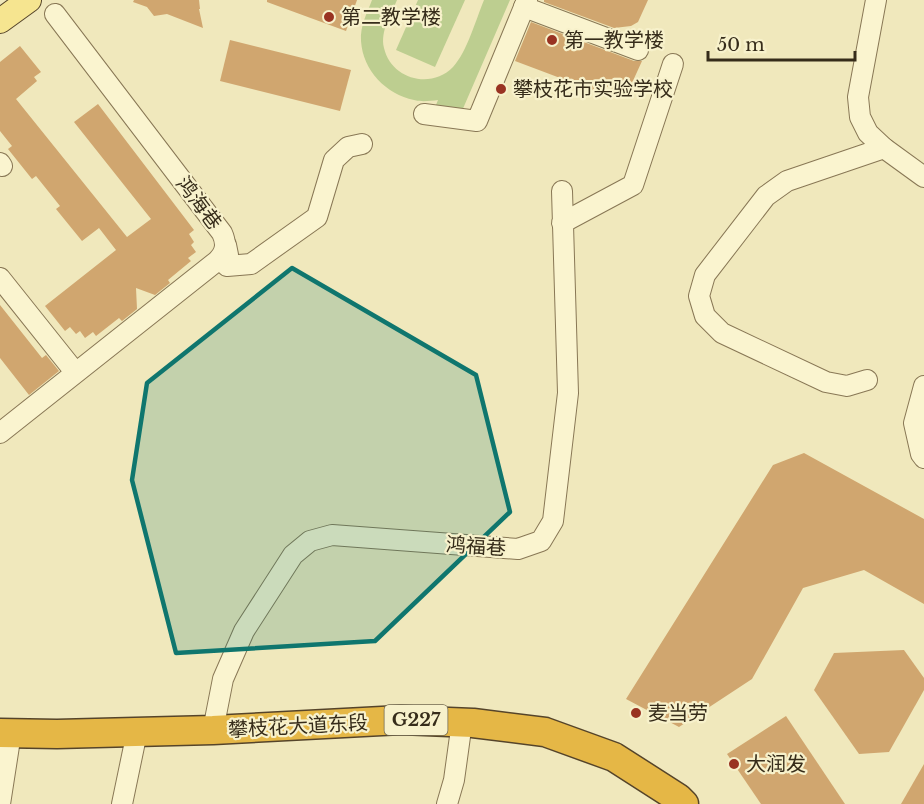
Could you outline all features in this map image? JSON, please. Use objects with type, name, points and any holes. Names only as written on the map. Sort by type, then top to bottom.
[{"type":"highway","name":"攀枝花大道东段","points":[[136,739],[213,730],[401,720],[461,729],[546,732],[615,757],[674,803]]},
{"type":"highway","name":"攀枝花大道东段","points":[[5,740],[136,739],[210,744],[461,729]]},
{"type":"main road","points":[[0,21],[29,0]]},
{"type":"street","points":[[876,0],[858,97],[860,117],[868,133],[884,148],[924,177]]},
{"type":"street","points":[[424,114],[477,121],[525,3],[638,50]]},
{"type":"street","name":"鸿海巷","points":[[0,433],[75,372],[150,306],[221,256],[226,245],[225,239],[55,14]]},
{"type":"street","points":[[562,223],[633,185],[673,64]]},
{"type":"street","points":[[225,239],[228,255],[227,266],[251,264],[317,217],[334,160],[348,147],[362,144]]},
{"type":"street","points":[[867,380],[847,386],[826,382],[722,333],[705,316],[699,296],[705,275],[766,196],[787,181],[884,148]]},
{"type":"street","name":"鸿福巷","points":[[213,730],[223,679],[244,631],[293,555],[310,541],[332,535],[518,549],[541,541],[553,521],[568,393],[562,191]]},
{"type":"street","points":[[0,278],[75,372]]},
{"type":"street","points":[[924,386],[914,423],[924,458]]},
{"type":"street","points":[[447,804],[454,780],[461,729]]},
{"type":"street","points":[[122,804],[136,739]]},
{"type":"street","points":[[0,804],[5,740]]},
{"type":"highlighted area","points":[[292,268],[476,375],[510,512],[375,641],[176,653],[132,480],[147,383]]},
{"type":"green space","points":[[372,0],[397,0],[385,29],[384,48],[388,59],[403,74],[423,79],[444,74],[458,61],[484,0],[510,0],[455,127],[431,117],[438,100],[420,101],[404,97],[385,87],[371,71],[363,52],[361,35]]},
{"type":"green space","points":[[418,0],[465,0],[435,67],[396,50]]},
{"type":"building","points":[[134,0],[199,0],[203,28],[167,14],[154,16],[147,7],[133,2]]},
{"type":"building","name":"第二教学楼","points":[[267,0],[357,0],[346,31],[267,2]]},
{"type":"building","points":[[544,0],[648,0],[638,22],[631,26],[614,28],[544,2]]},
{"type":"building","name":"第一教学楼","points":[[531,22],[634,61],[642,61],[627,94],[603,85],[600,93],[515,61]]},
{"type":"building","points":[[230,40],[351,70],[340,111],[220,81]]},
{"type":"building","points":[[20,46],[41,72],[34,77],[37,81],[16,99],[127,237],[151,219],[74,122],[98,104],[194,230],[189,234],[194,242],[191,245],[196,252],[188,258],[191,261],[168,280],[170,283],[155,295],[136,288],[137,309],[122,321],[119,318],[96,336],[93,332],[85,338],[80,331],[76,334],[70,327],[65,331],[45,306],[116,250],[99,228],[82,241],[56,209],[60,206],[36,176],[32,179],[8,149],[12,146],[0,131],[0,62]]},
{"type":"building","points":[[0,305],[42,358],[46,355],[59,371],[29,395],[0,358]]},
{"type":"building","points":[[804,453],[924,519],[924,604],[864,570],[803,588],[752,679],[679,727],[626,699],[773,465]]},
{"type":"building","points":[[904,650],[924,678],[924,690],[889,752],[859,754],[814,690],[834,653]]},
{"type":"building","points":[[786,716],[845,804],[761,804],[727,754]]},
{"type":"building","points":[[924,764],[924,804],[901,804]]},
{"type":"place","name":"第二教学楼","points":[[329,17]]},
{"type":"place","name":"第一教学楼","points":[[552,40]]},
{"type":"place","name":"攀枝花市实验学校","points":[[501,89]]},
{"type":"place","name":"麦当劳","points":[[636,713]]},
{"type":"place","name":"大润发","points":[[734,764]]}]
